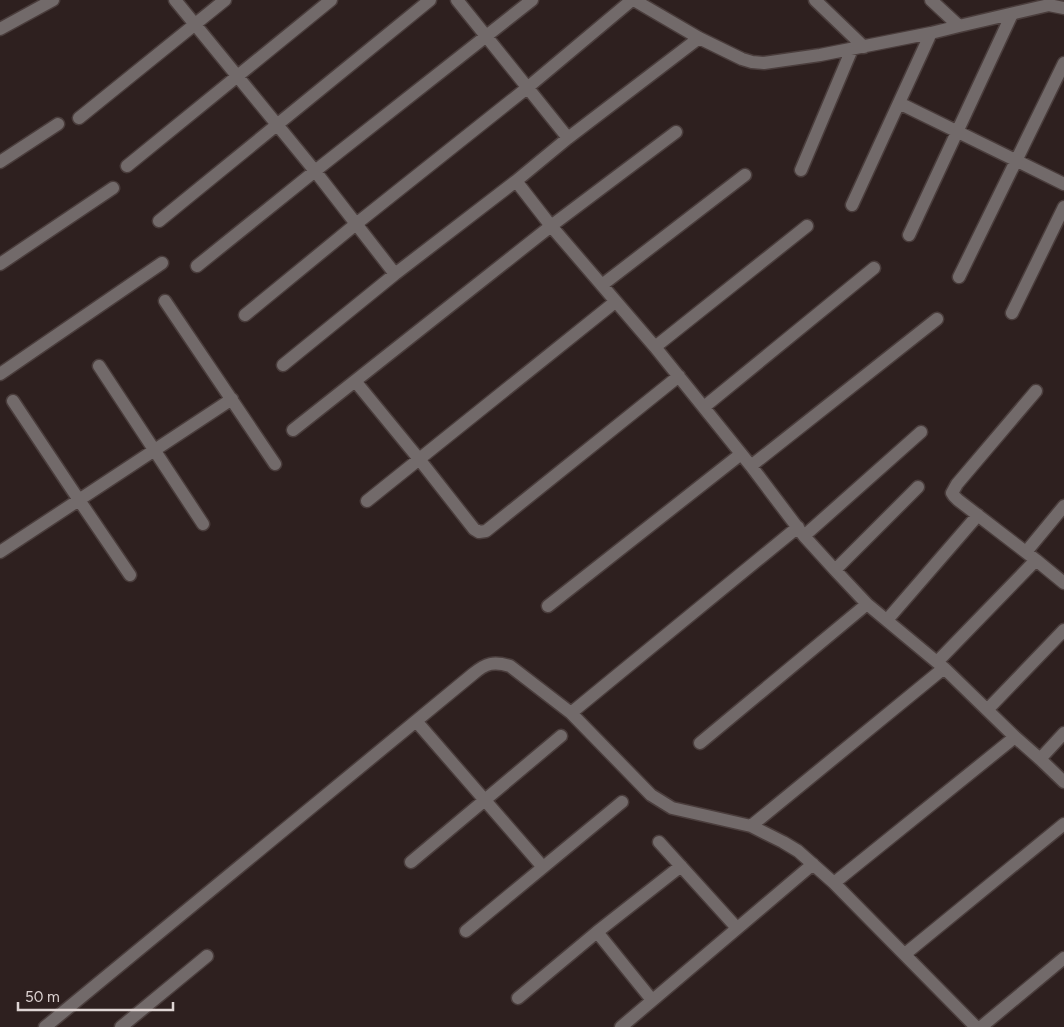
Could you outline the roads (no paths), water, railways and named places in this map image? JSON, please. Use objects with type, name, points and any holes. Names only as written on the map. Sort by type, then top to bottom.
[{"type":"street","points":[[0,29],[53,0]]},
{"type":"street","points":[[175,0],[315,171],[396,274]]},
{"type":"street","points":[[79,118],[225,0]]},
{"type":"street","points":[[127,166],[331,0]]},
{"type":"street","points":[[159,221],[430,0]]},
{"type":"street","points":[[457,0],[568,138]]},
{"type":"street","points":[[198,266],[532,0]]},
{"type":"street","points":[[245,315],[356,224],[528,88],[633,0],[698,38],[742,59],[764,63],[820,55],[931,33],[1012,14],[1046,3],[1064,8]]},
{"type":"street","points":[[815,0],[858,48]]},
{"type":"street","points":[[931,0],[959,26]]},
{"type":"street","points":[[910,234],[1012,14]]},
{"type":"street","points":[[852,204],[931,33]]},
{"type":"street","points":[[283,365],[568,138],[698,38]]},
{"type":"street","points":[[801,170],[858,48]]},
{"type":"street","points":[[959,278],[1064,63]]},
{"type":"street","points":[[899,103],[1064,184]]},
{"type":"street","points":[[0,162],[58,124]]},
{"type":"street","points":[[293,430],[551,226],[676,132]]},
{"type":"street","points":[[602,285],[745,175]]},
{"type":"street","points":[[516,181],[551,226],[679,376],[801,531],[835,570],[867,604],[940,665],[1064,782]]},
{"type":"street","points":[[0,264],[113,188]]},
{"type":"street","points":[[1012,313],[1064,207]]},
{"type":"street","points":[[655,347],[806,226]]},
{"type":"street","points":[[0,374],[162,263]]},
{"type":"street","points":[[704,407],[874,268]]},
{"type":"street","points":[[165,301],[275,464]]},
{"type":"street","points":[[367,501],[615,302]]},
{"type":"street","points":[[751,466],[937,319]]},
{"type":"street","points":[[99,366],[203,524]]},
{"type":"street","points":[[354,381],[474,529],[479,532],[486,531],[679,376]]},
{"type":"street","points":[[1036,391],[954,488],[952,493],[1064,583]]},
{"type":"street","points":[[1,549],[232,399]]},
{"type":"street","points":[[13,401],[130,575]]},
{"type":"street","points":[[571,713],[801,531],[921,432]]},
{"type":"street","points":[[548,606],[741,454]]},
{"type":"street","points":[[835,570],[918,488]]},
{"type":"street","points":[[752,826],[940,665],[1031,556],[1064,506]]},
{"type":"street","points":[[887,620],[978,514]]},
{"type":"street","points":[[700,743],[867,604]]},
{"type":"street","points":[[986,710],[1064,630]]},
{"type":"street","points":[[45,1027],[60,1023],[480,668],[488,664],[500,662],[510,666],[571,713],[660,802],[672,808],[752,826],[798,851],[834,883],[976,1027]]},
{"type":"street","points":[[416,721],[542,866]]},
{"type":"street","points":[[1040,759],[1064,733]]},
{"type":"street","points":[[411,862],[561,736]]},
{"type":"street","points":[[834,883],[1015,737]]},
{"type":"street","points":[[466,931],[542,866],[622,802]]},
{"type":"street","points":[[905,954],[1064,824]]},
{"type":"street","points":[[659,842],[737,928]]},
{"type":"street","points":[[620,1027],[813,864]]},
{"type":"street","points":[[518,998],[597,932],[681,866]]},
{"type":"street","points":[[597,932],[652,1000]]},
{"type":"street","points":[[121,1027],[207,956]]},
{"type":"street","points":[[980,1027],[1064,958]]}]
